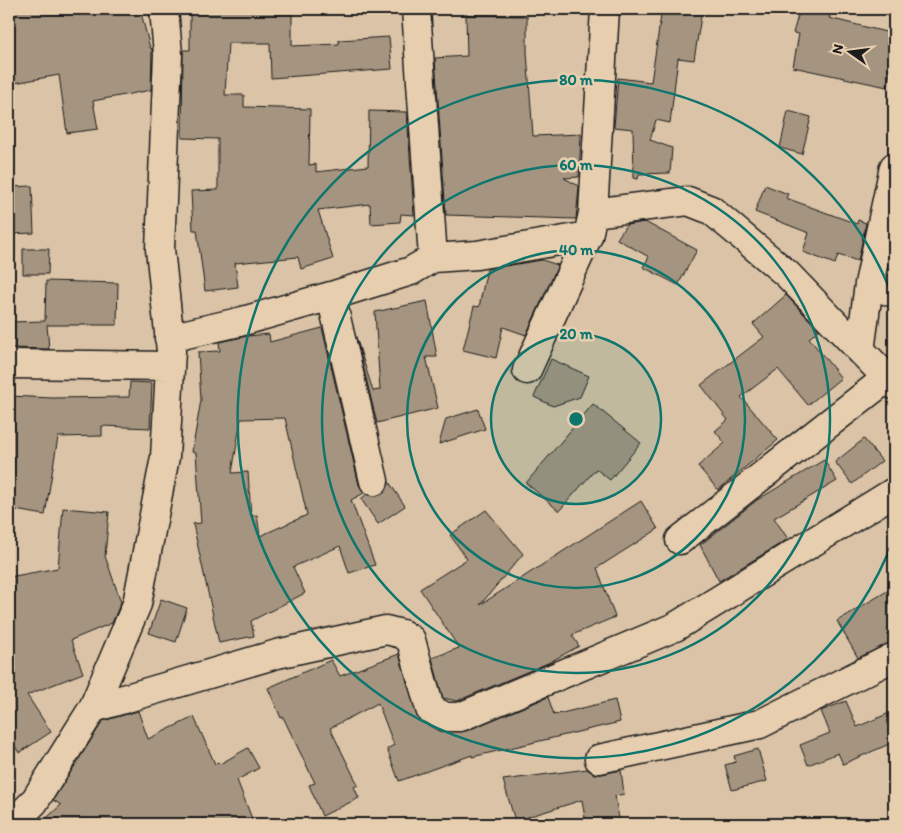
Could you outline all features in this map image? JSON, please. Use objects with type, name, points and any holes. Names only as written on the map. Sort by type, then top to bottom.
[{"type":"street","points":[[12,824],[34,802],[93,708],[137,604],[165,457],[170,338],[160,249],[168,54],[164,9]]},
{"type":"street","points":[[416,9],[432,258]]},
{"type":"street","points":[[526,370],[590,224],[605,9]]},
{"type":"street","points":[[860,352],[882,288],[894,167]]},
{"type":"street","points":[[170,338],[243,321],[332,296],[411,271],[432,258],[478,255],[590,224],[688,201],[711,210],[788,274],[860,352],[890,381],[680,540]]},
{"type":"street","points":[[332,296],[374,481]]},
{"type":"street","points":[[9,364],[170,366]]},
{"type":"street","points":[[93,708],[277,654],[386,630],[402,634],[411,640],[430,709],[446,717],[460,717],[675,627],[894,492]]},
{"type":"street","points":[[600,759],[760,724],[894,658]]},
{"type":"building","points":[[9,9],[140,9],[150,48],[152,49],[151,90],[93,101],[98,129],[67,133],[59,75],[9,84]]},
{"type":"building","points":[[190,9],[292,9],[292,46],[339,44],[339,40],[389,37],[392,69],[271,78],[270,43],[228,43],[225,95],[244,95],[244,107],[310,109],[309,165],[316,164],[316,172],[368,166],[369,111],[407,112],[414,215],[401,214],[400,222],[371,224],[370,204],[318,210],[333,259],[301,269],[298,257],[235,263],[238,287],[205,291],[197,230],[193,230],[191,191],[218,190],[218,139],[182,138],[183,50],[190,50]]},
{"type":"building","points":[[662,9],[702,10],[694,60],[678,58],[670,123],[656,120],[650,140],[672,148],[670,173],[639,174],[638,179],[634,178],[633,129],[614,127],[618,78],[651,82]]},
{"type":"building","points":[[800,9],[815,9],[831,13],[829,18],[894,34],[894,53],[887,87],[793,67],[799,34],[793,33]]},
{"type":"building","points":[[466,15],[527,16],[527,52],[533,136],[581,134],[579,177],[564,178],[579,186],[576,219],[446,215],[435,58],[467,56]]},
{"type":"building","points":[[788,111],[811,117],[802,154],[780,148]]},
{"type":"building","points":[[765,185],[788,194],[786,198],[857,224],[858,220],[866,223],[858,261],[838,255],[835,264],[803,252],[809,233],[755,212]]},
{"type":"building","points":[[32,186],[34,233],[9,234],[9,187]]},
{"type":"building","points":[[645,222],[697,250],[678,285],[643,267],[649,257],[617,239],[626,225]]},
{"type":"building","points":[[23,249],[49,249],[48,274],[23,274]]},
{"type":"building","points":[[542,260],[558,265],[526,335],[503,327],[496,358],[463,350],[474,306],[479,307],[487,269]]},
{"type":"building","points":[[46,281],[118,283],[117,325],[47,325],[49,349],[11,348],[10,322],[45,321]]},
{"type":"building","points":[[786,295],[819,330],[809,338],[841,378],[808,405],[778,369],[741,397],[778,440],[718,490],[698,466],[725,443],[715,431],[728,420],[701,385],[764,337],[753,324]]},
{"type":"building","points":[[427,301],[437,357],[426,357],[438,408],[377,423],[356,337],[373,391],[380,390],[375,312]]},
{"type":"building","points":[[322,328],[359,485],[364,493],[351,500],[375,565],[349,573],[340,546],[293,567],[305,593],[251,621],[254,636],[219,643],[193,524],[201,523],[196,453],[192,452],[201,400],[198,352],[220,351],[219,342],[248,336],[269,334],[270,342]],"holes":[[[285,418],[307,515],[260,536],[257,515],[251,516],[248,472],[232,473],[241,419]]]},
{"type":"building","points":[[551,359],[589,376],[580,397],[553,406],[534,397]]},
{"type":"building","points":[[130,382],[152,383],[150,428],[102,426],[102,436],[58,437],[45,515],[9,509],[9,396],[52,398],[129,397]]},
{"type":"building","points":[[593,404],[641,443],[610,480],[596,469],[559,511],[526,483]]},
{"type":"building","points":[[478,409],[485,429],[439,444],[446,419]]},
{"type":"building","points":[[864,439],[882,461],[852,484],[835,462]]},
{"type":"building","points":[[824,460],[837,481],[774,518],[788,539],[719,581],[700,545],[757,500]]},
{"type":"building","points":[[389,482],[405,506],[378,524],[361,499],[367,494],[377,496],[384,493]]},
{"type":"building","points":[[641,501],[658,529],[597,568],[615,617],[572,635],[579,646],[548,663],[457,701],[443,698],[432,658],[459,648],[420,589],[467,559],[450,535],[486,510],[523,554],[480,605]]},
{"type":"building","points":[[63,508],[109,512],[105,556],[121,602],[112,623],[71,640],[83,673],[27,695],[51,732],[19,753],[9,736],[9,577],[58,568]]},
{"type":"building","points":[[894,587],[894,641],[858,658],[837,621]]},
{"type":"building","points":[[161,599],[187,608],[176,642],[149,633]]},
{"type":"building","points":[[399,654],[418,719],[439,731],[466,731],[548,697],[554,715],[615,700],[620,722],[472,757],[472,755],[399,781],[387,749],[394,745],[378,703],[330,728],[358,785],[354,787],[359,798],[322,816],[309,785],[315,783],[283,717],[281,718],[268,688],[331,660],[340,676]]},
{"type":"building","points":[[846,701],[857,727],[894,711],[894,742],[843,764],[838,753],[808,765],[800,745],[830,733],[821,711]]},
{"type":"building","points":[[138,711],[148,739],[194,717],[215,764],[218,762],[220,764],[248,748],[259,768],[237,780],[254,824],[40,824],[61,805],[53,800],[103,721]]},
{"type":"building","points":[[758,749],[767,781],[732,790],[725,765],[736,762],[734,756]]},
{"type":"building","points":[[587,769],[594,774],[621,770],[624,794],[615,796],[620,824],[586,824],[582,800],[515,821],[503,780]]}]
